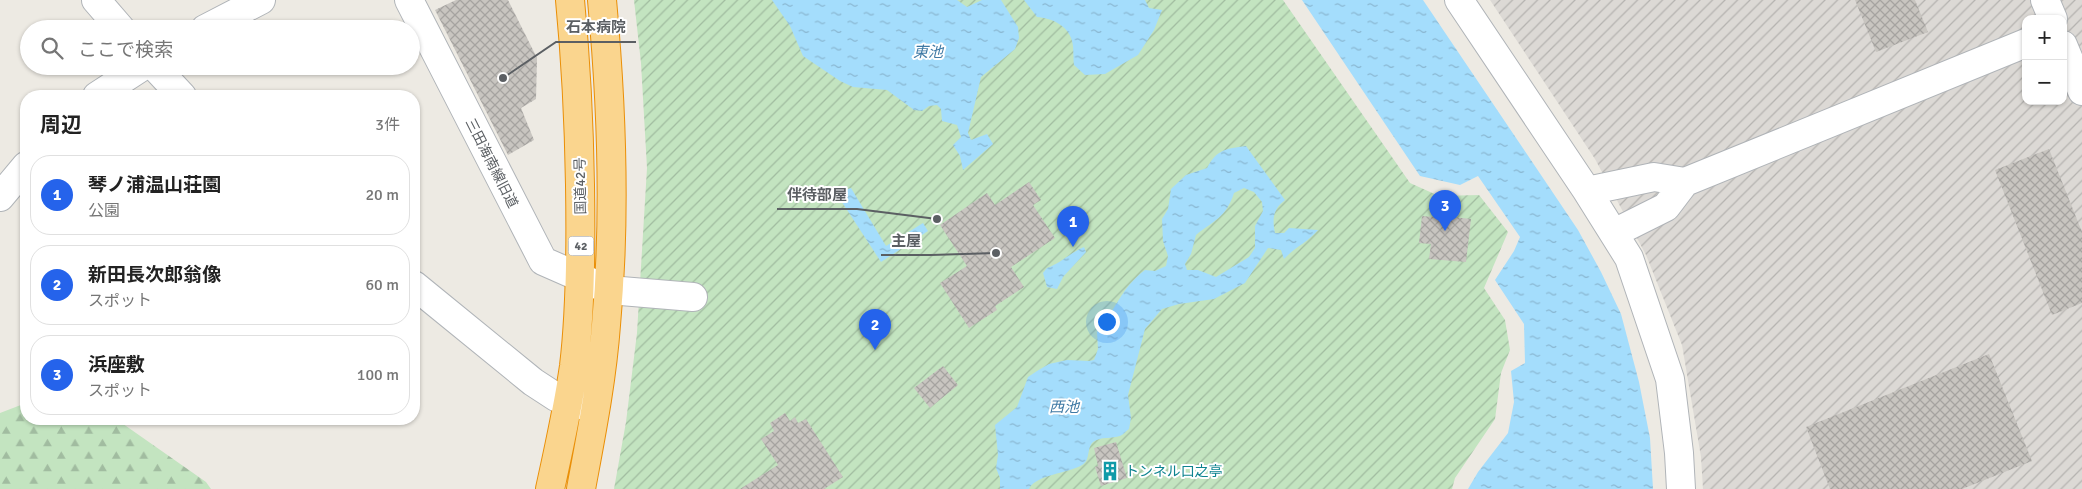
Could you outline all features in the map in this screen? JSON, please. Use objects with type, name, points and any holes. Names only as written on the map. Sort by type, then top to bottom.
[{"type":"highway","name":"国道42号","points":[[550,489],[568,401],[577,337],[580,277],[581,230],[578,106],[570,0]]},
{"type":"highway","name":"42","points":[[581,489],[595,410],[609,290],[611,140],[608,68],[602,0]]},
{"type":"street","points":[[96,0],[113,20]]},
{"type":"street","points":[[222,20],[261,0]]},
{"type":"street","name":"三田海南線旧道","points":[[409,0],[419,20]]},
{"type":"street","points":[[1459,0],[1587,191],[1629,258],[1670,378],[1679,453],[1681,489]]},
{"type":"street","points":[[2045,0],[2051,15]]},
{"type":"street","name":"三田海南線旧道","points":[[420,21],[543,261],[609,290],[693,297]]},
{"type":"street","points":[[1614,234],[1666,207],[1685,182],[2022,45]]},
{"type":"street","points":[[2067,54],[2082,90]]},
{"type":"street","points":[[106,90],[129,75]]},
{"type":"street","points":[[162,75],[176,90]]},
{"type":"street","points":[[0,197],[20,173]]},
{"type":"street","points":[[1587,191],[1654,177],[1685,182]]},
{"type":"street","points":[[420,290],[533,382],[556,397],[595,410]]},
{"type":"shaded area","points":[[1490,0],[2082,0],[2082,489],[1703,489],[1701,457],[1682,345],[1646,255],[1595,159]]},
{"type":"green space","points":[[634,0],[1283,0],[1410,183],[1439,196],[1479,195],[1508,232],[1484,288],[1505,320],[1510,350],[1501,373],[1495,419],[1455,478],[1452,489],[614,489],[626,422],[637,333],[647,168],[641,63]]},
{"type":"green space","points":[[20,405],[20,425],[125,425],[206,482],[211,489],[0,489],[0,413]]},
{"type":"water","name":"東池","points":[[772,0],[957,0],[967,7],[982,0],[1001,0],[1018,27],[1019,38],[1015,49],[981,77],[968,133],[971,140],[987,134],[993,144],[963,170],[960,156],[953,145],[961,137],[957,125],[942,121],[941,109],[937,105],[929,106],[922,111],[914,110],[887,90],[853,87],[840,81],[803,56],[790,26]]},
{"type":"water","points":[[1024,0],[1145,0],[1149,8],[1162,10],[1154,30],[1138,55],[1105,74],[1085,75],[1074,65],[1073,44],[1067,31],[1058,23],[1037,17]]},
{"type":"water","points":[[1302,0],[1423,0],[1578,230],[1621,314],[1639,382],[1650,438],[1653,489],[1468,489],[1478,472],[1508,433],[1514,402],[1511,371],[1525,363],[1524,324],[1495,280],[1514,251],[1520,237],[1478,176],[1460,185],[1420,176]]},
{"type":"water","name":"西池","points":[[1246,146],[1285,200],[1278,207],[1274,215],[1275,233],[1284,233],[1289,228],[1318,230],[1284,259],[1281,250],[1268,248],[1245,283],[1214,299],[1179,304],[1162,309],[1145,329],[1128,395],[1131,418],[1129,429],[1120,436],[1099,439],[1093,442],[1087,460],[1076,468],[1038,480],[1029,489],[1000,489],[1000,478],[996,468],[998,455],[995,425],[1017,407],[1028,377],[1049,364],[1067,360],[1094,360],[1098,349],[1097,332],[1124,292],[1145,270],[1155,271],[1166,266],[1168,256],[1163,241],[1162,219],[1168,209],[1171,189],[1186,175],[1207,168],[1218,153]],"holes":[[[1244,188],[1254,192],[1262,202],[1263,211],[1255,226],[1255,248],[1249,257],[1216,277],[1198,270],[1187,270],[1185,264],[1191,254],[1196,235],[1223,213],[1234,193]]]},
{"type":"water","points":[[851,188],[886,246],[923,223],[928,231],[881,262],[836,193]]},
{"type":"water","points":[[1084,247],[1086,252],[1063,277],[1057,289],[1047,287],[1043,273],[1047,268]]},
{"type":"building","points":[[456,0],[508,0],[537,58],[536,99],[521,108],[534,140],[508,155],[435,10]]},
{"type":"building","points":[[1855,0],[1915,0],[1928,32],[1876,52]]},
{"type":"building","points":[[2049,149],[2082,232],[2082,303],[2052,315],[1995,170]]},
{"type":"building","points":[[1029,182],[1041,200],[1033,205],[1055,238],[1011,267],[1024,287],[995,306],[997,310],[969,328],[940,283],[967,266],[940,225],[987,193],[995,205]]},
{"type":"building","points":[[1434,215],[1471,219],[1466,262],[1429,259],[1431,244],[1419,243],[1422,216],[1433,217]]},
{"type":"building","points":[[1989,354],[2032,461],[1962,489],[1830,489],[1806,427]]},
{"type":"building","points":[[943,366],[958,385],[930,408],[914,388]]},
{"type":"building","points":[[785,413],[790,421],[795,417],[798,423],[806,419],[843,477],[824,489],[740,489],[778,465],[761,439],[774,431],[770,423]]},
{"type":"building","name":"トンネル口之亭","points":[[1116,442],[1127,478],[1101,486],[1095,467],[1098,466],[1094,448]]},
{"type":"place","name":"石本病院","points":[[503,78]]},
{"type":"place","name":"伴待部屋","points":[[937,219]]},
{"type":"place","name":"浜座敷","points":[[1445,231]]},
{"type":"place","name":"琴ノ浦温山荘園","points":[[1073,247]]},
{"type":"place","name":"主屋","points":[[996,253]]},
{"type":"place","name":"新田長次郎翁像","points":[[875,350]]},
{"type":"place","name":"トンネル口之亭","points":[[1110,471]]}]
